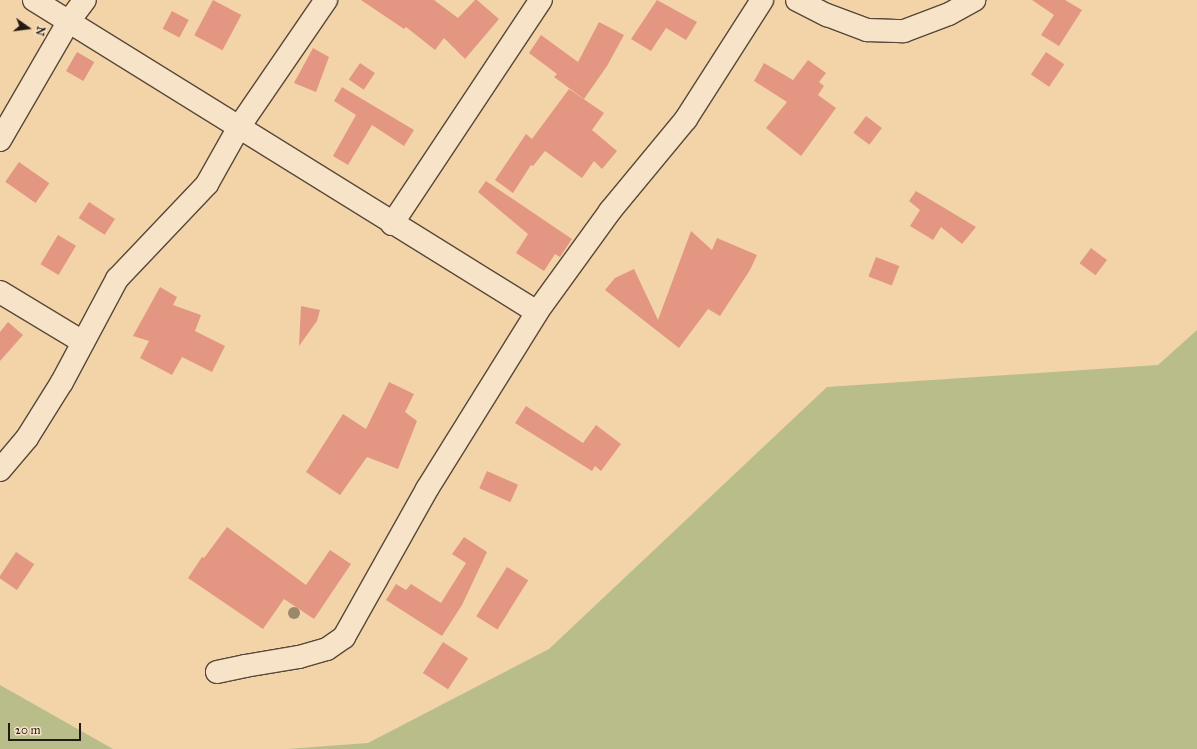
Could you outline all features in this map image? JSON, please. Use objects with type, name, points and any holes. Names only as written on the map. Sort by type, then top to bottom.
[{"type":"street","points":[[34,0],[392,224],[537,312]]},
{"type":"street","points":[[0,140],[69,21],[85,0]]},
{"type":"street","points":[[0,470],[27,438],[62,382],[117,279],[207,184],[239,127],[326,0]]},
{"type":"street","points":[[392,224],[541,0]]},
{"type":"street","points":[[217,672],[300,657],[327,649],[344,637],[427,489],[537,312],[610,211],[686,119],[762,0]]},
{"type":"street","points":[[796,0],[827,15],[867,30],[904,31],[949,14],[974,0]]},
{"type":"street","points":[[0,292],[83,342]]},
{"type":"green space","points":[[1197,330],[1197,749],[287,749],[368,743],[549,649],[827,387],[1158,365]]},
{"type":"green space","points":[[0,685],[113,749],[0,749]]},
{"type":"building","points":[[213,0],[241,15],[222,50],[194,35]]},
{"type":"building","points":[[361,0],[434,0],[458,18],[475,0],[477,0],[499,19],[465,59],[444,38],[435,50],[406,27],[404,29]]},
{"type":"building","points":[[657,0],[697,22],[686,40],[666,28],[651,51],[631,39]]},
{"type":"building","points":[[1032,0],[1065,0],[1082,10],[1059,46],[1041,35],[1054,15]]},
{"type":"building","points":[[172,11],[189,20],[179,38],[163,29]]},
{"type":"building","points":[[599,22],[624,35],[607,66],[584,99],[554,77],[557,74],[529,53],[541,35],[578,62]]},
{"type":"building","points":[[313,48],[329,57],[316,92],[294,83]]},
{"type":"building","points":[[77,52],[94,62],[83,81],[66,71]]},
{"type":"building","points":[[1046,52],[1064,64],[1049,87],[1031,74]]},
{"type":"building","points":[[808,60],[826,73],[819,82],[824,86],[818,95],[836,108],[801,156],[766,128],[787,102],[754,81],[764,63],[793,80]]},
{"type":"building","points":[[360,63],[375,73],[364,90],[349,80]]},
{"type":"building","points":[[342,87],[414,130],[404,146],[372,125],[348,165],[333,156],[356,115],[334,101]]},
{"type":"building","points":[[569,89],[604,113],[592,130],[617,151],[602,169],[594,161],[582,178],[545,151],[533,166],[531,165],[513,193],[495,180],[526,134],[532,139]]},
{"type":"building","points":[[866,116],[882,128],[869,145],[853,133]]},
{"type":"building","points":[[19,162],[49,183],[36,203],[5,182]]},
{"type":"building","points":[[486,181],[572,239],[560,257],[555,254],[544,271],[516,253],[528,234],[478,192]]},
{"type":"building","points":[[916,191],[976,227],[962,244],[941,227],[933,240],[910,226],[920,210],[909,201]]},
{"type":"building","points":[[89,202],[115,219],[105,235],[79,218]]},
{"type":"building","points":[[691,231],[712,250],[717,238],[757,255],[750,270],[720,316],[708,309],[679,348],[605,290],[615,278],[634,269],[658,320]]},
{"type":"building","points":[[58,235],[76,246],[58,275],[40,264]]},
{"type":"building","points":[[1091,248],[1107,260],[1096,275],[1080,263]]},
{"type":"building","points":[[876,257],[899,266],[892,286],[868,277]]},
{"type":"building","points":[[160,287],[177,297],[173,305],[201,315],[195,331],[225,346],[212,372],[182,357],[172,375],[140,358],[149,341],[133,336]]},
{"type":"building","points":[[301,306],[320,310],[317,321],[299,346]]},
{"type":"building","points":[[8,322],[23,335],[0,361],[0,332]]},
{"type":"building","points":[[389,382],[414,394],[405,412],[417,421],[398,469],[367,457],[340,495],[306,472],[343,414],[366,429]]},
{"type":"building","points":[[526,406],[583,443],[596,425],[621,444],[601,471],[595,466],[592,471],[515,423]]},
{"type":"building","points":[[487,471],[518,485],[510,502],[479,488]]},
{"type":"building","points":[[227,527],[306,585],[330,550],[351,564],[314,619],[284,599],[263,629],[188,578],[202,557],[204,558]]},
{"type":"building","points":[[464,537],[487,552],[462,605],[442,636],[386,600],[396,584],[406,590],[411,584],[441,603],[466,563],[452,554]]},
{"type":"building","points":[[16,552],[34,564],[17,590],[0,579],[0,576]]},
{"type":"building","points":[[507,567],[528,580],[497,629],[476,616]]},
{"type":"building","points":[[443,642],[468,658],[448,689],[423,673]]}]
